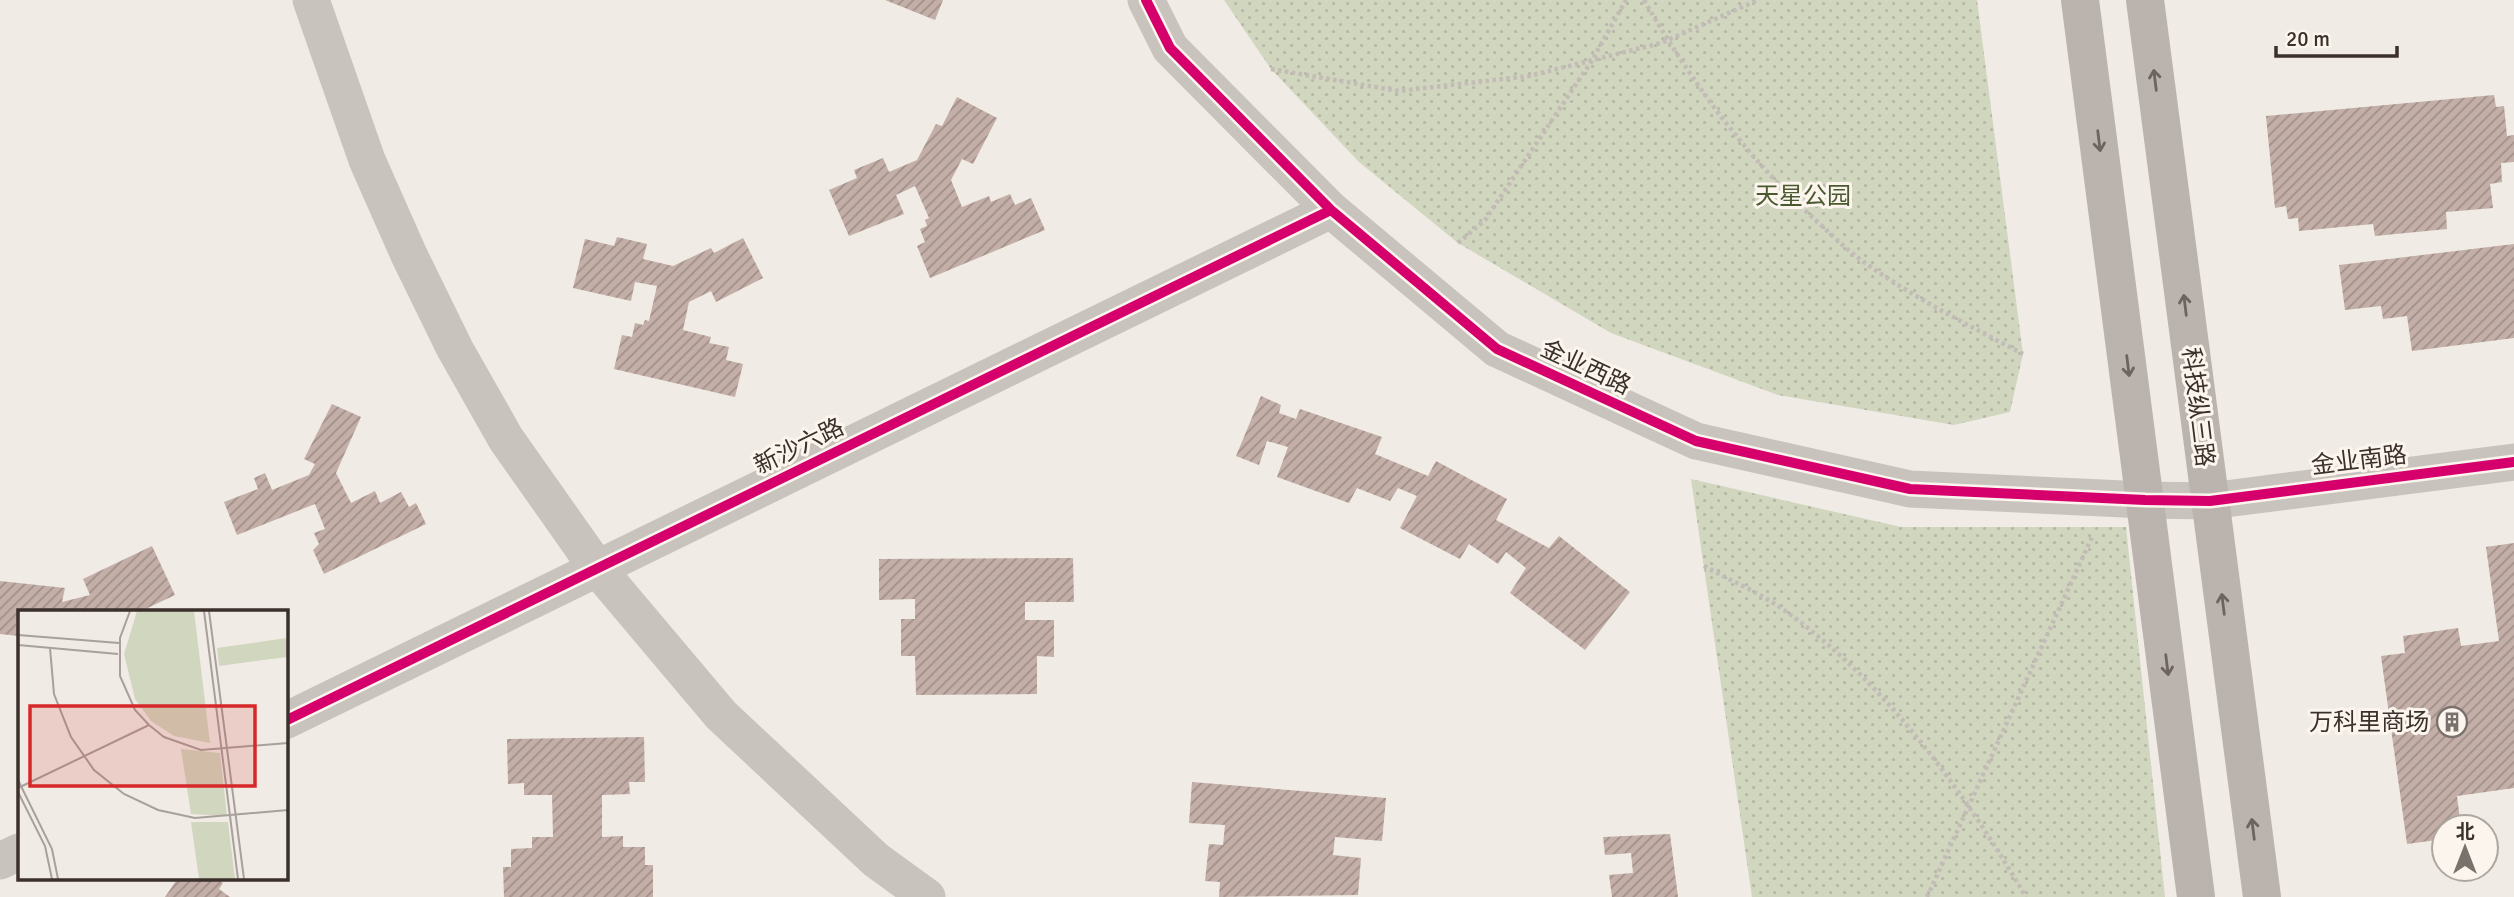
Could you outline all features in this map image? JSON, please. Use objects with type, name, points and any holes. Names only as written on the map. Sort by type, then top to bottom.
[{"type":"street","points":[[311,0],[367,160],[409,255],[455,349],[506,439],[597,568],[721,715],[876,860],[927,897]]},
{"type":"street","name":"金业西路","points":[[1146,0],[1170,48],[1331,210],[1497,349],[1696,441],[1910,489],[2210,501]]},
{"type":"street","points":[[2080,0],[2196,897]]},
{"type":"street","name":"科技纵三路","points":[[2145,0],[2262,897]]},
{"type":"street","name":"新沙六路","points":[[287,720],[1331,210]]},
{"type":"street","name":"金业南路","points":[[2210,501],[2514,462]]},
{"type":"street","points":[[0,861],[18,852]]},
{"type":"path","points":[[1458,243],[1485,220],[1591,62],[1626,0]]},
{"type":"path","points":[[1644,0],[1667,41],[1726,125],[1785,193],[1850,251],[1951,317],[2022,354]]},
{"type":"path","points":[[1271,69],[1399,91],[1529,76],[1667,41],[1758,0]]},
{"type":"path","points":[[1927,897],[2097,527]]},
{"type":"path","points":[[1704,566],[1787,612],[1839,654],[1895,713],[1969,806],[2026,897]]},
{"type":"green space","name":"天星公园","points":[[1224,0],[1977,0],[2023,354],[2010,412],[1954,425],[1778,395],[1611,333],[1458,243],[1359,162],[1271,69]]},
{"type":"green space","points":[[1691,479],[1901,527],[2126,527],[2165,897],[1752,897]]},
{"type":"building","points":[[885,0],[943,0],[935,20]]},
{"type":"building","points":[[2494,95],[2496,107],[2504,106],[2507,136],[2514,135],[2514,162],[2501,163],[2502,182],[2490,184],[2493,208],[2446,212],[2447,229],[2375,236],[2373,224],[2299,231],[2298,218],[2288,219],[2286,206],[2275,208],[2266,116]]},
{"type":"building","points":[[957,97],[997,118],[973,164],[962,159],[951,180],[962,207],[989,196],[991,202],[1010,194],[1015,205],[1031,198],[1045,230],[930,278],[917,246],[925,242],[920,229],[927,226],[925,220],[929,218],[915,186],[896,195],[904,214],[849,236],[829,190],[857,178],[854,170],[883,158],[889,172],[917,160],[936,124],[942,126]]},
{"type":"building","points":[[617,237],[647,244],[643,259],[673,266],[711,248],[714,253],[743,238],[763,278],[716,302],[711,291],[689,302],[683,330],[711,337],[709,343],[729,347],[726,360],[743,364],[735,397],[614,369],[622,335],[632,337],[635,323],[643,325],[645,320],[649,321],[657,286],[635,282],[631,301],[573,288],[585,239],[614,246]]},
{"type":"building","points":[[2514,244],[2514,338],[2412,351],[2407,316],[2383,319],[2381,306],[2345,310],[2339,265]]},
{"type":"building","points":[[1261,396],[1281,405],[1279,413],[1296,419],[1300,409],[1382,437],[1375,454],[1428,476],[1436,461],[1507,499],[1496,520],[1549,548],[1559,536],[1630,592],[1585,650],[1510,593],[1526,568],[1506,552],[1498,564],[1469,544],[1460,559],[1400,528],[1417,496],[1398,488],[1390,501],[1357,488],[1349,503],[1277,477],[1288,447],[1267,441],[1259,465],[1236,456]]},
{"type":"building","points":[[332,404],[361,417],[336,473],[351,503],[375,491],[380,503],[401,492],[409,507],[416,503],[426,524],[324,574],[313,550],[319,544],[314,533],[325,529],[315,504],[237,535],[224,502],[258,489],[254,478],[265,473],[272,490],[309,475],[315,464],[304,459]]},
{"type":"building","name":"万科里商场","points":[[2514,543],[2514,788],[2457,796],[2459,813],[2430,813],[2430,841],[2407,844],[2381,656],[2405,653],[2403,636],[2458,628],[2461,646],[2499,641],[2486,547]]},
{"type":"building","points":[[152,546],[175,595],[143,610],[18,610],[18,636],[0,634],[0,581],[65,588],[62,602],[90,595],[83,579]]},
{"type":"building","points":[[1073,558],[1074,602],[1025,602],[1025,620],[1054,620],[1054,657],[1037,656],[1037,694],[916,695],[915,656],[901,656],[901,619],[915,619],[915,599],[879,600],[879,559]]},
{"type":"building","points":[[644,737],[645,782],[629,782],[630,794],[602,795],[602,837],[623,836],[623,847],[645,847],[645,865],[653,865],[653,897],[504,897],[503,867],[511,867],[511,849],[532,848],[532,837],[553,837],[552,795],[524,795],[524,783],[508,784],[507,739]]},
{"type":"building","points":[[1192,782],[1386,798],[1382,841],[1335,837],[1333,855],[1361,858],[1358,895],[1219,897],[1220,882],[1205,881],[1209,844],[1223,845],[1225,825],[1189,823]]},
{"type":"building","points":[[1670,834],[1678,897],[1612,897],[1609,875],[1633,873],[1631,853],[1605,855],[1603,837]]},
{"type":"building","points":[[177,880],[218,880],[223,883],[219,889],[230,897],[165,897]]},
{"type":"cycle path","points":[[1146,0],[1170,48],[1331,210],[1497,349],[1696,441],[1910,489],[2145,500],[2210,501],[2514,462]]},
{"type":"cycle path","points":[[287,720],[1331,210]]},
{"type":"place","name":"万科里商场","points":[[2452,722]]}]
